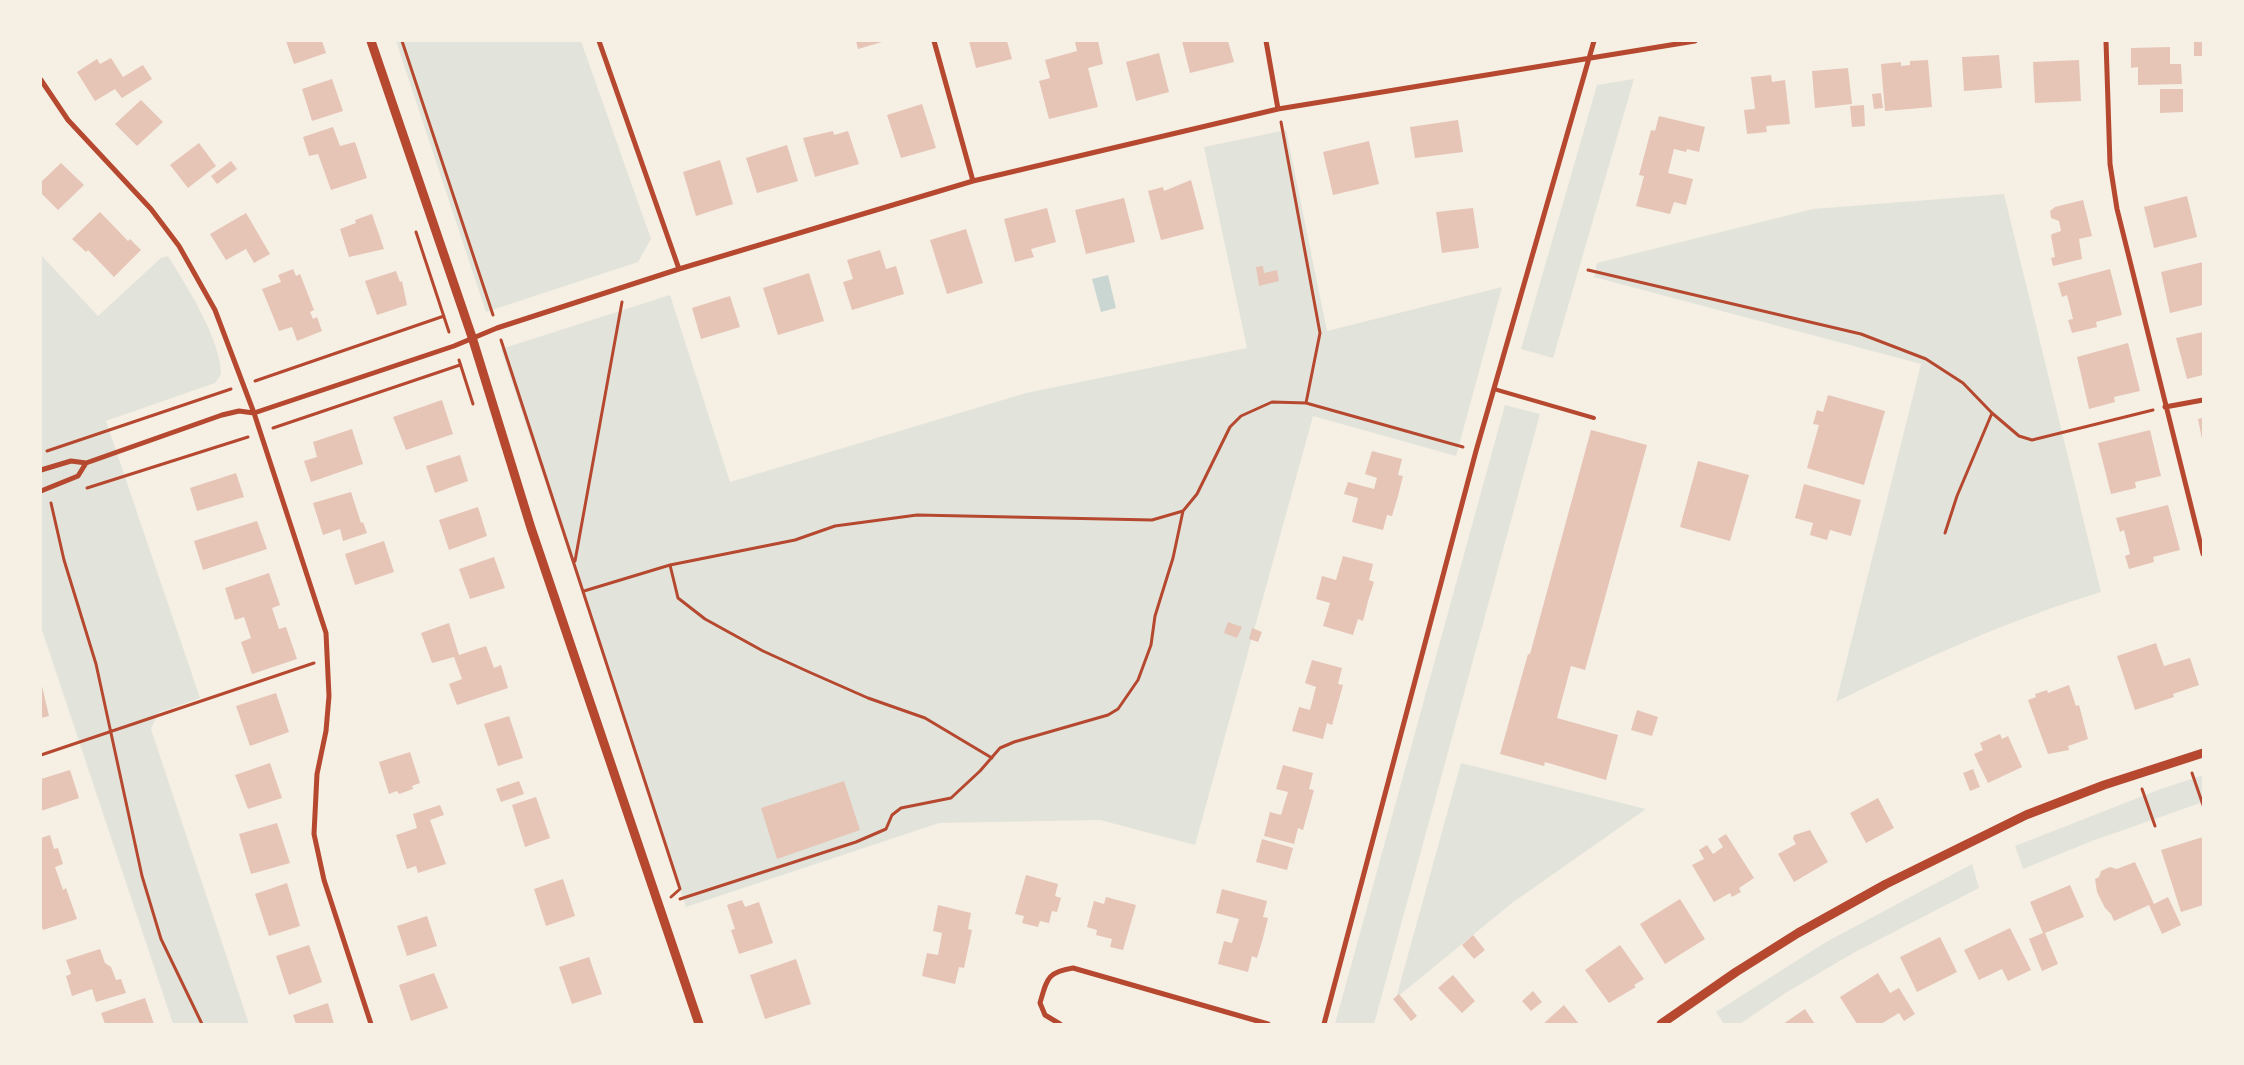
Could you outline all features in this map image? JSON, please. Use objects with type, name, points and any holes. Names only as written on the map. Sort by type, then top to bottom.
[{"type":"street","points":[[371,41],[472,337],[531,528],[699,1024]]},
{"type":"street","points":[[598,41],[679,270]]},
{"type":"street","points":[[934,41],[973,180]]},
{"type":"street","points":[[1266,41],[1278,109]]},
{"type":"street","points":[[1324,1024],[1476,451],[1594,41]]},
{"type":"street","points":[[41,470],[71,461],[86,462],[222,415],[239,412],[254,413],[454,346],[497,328],[973,180],[1278,109],[1695,41]]},
{"type":"street","points":[[2106,41],[2110,164],[2116,200],[2165,407],[2203,554]]},
{"type":"street","points":[[41,80],[68,120],[152,209],[179,246],[215,310],[254,413],[326,633],[329,658],[329,696],[326,731],[317,774],[314,834],[324,880],[371,1024]]},
{"type":"street","points":[[2165,407],[2203,400]]},
{"type":"street","points":[[41,491],[78,476],[86,462]]},
{"type":"street","points":[[1661,1024],[1736,972],[1878,888],[2034,812],[2104,785],[2203,753]]},
{"type":"street","points":[[1060,1024],[1045,1015],[1040,1002],[1047,978],[1057,971],[1073,968],[1268,1024]]},
{"type":"lane","points":[[1494,389],[1594,418]]},
{"type":"path","points":[[402,41],[584,591],[680,889],[660,908]]},
{"type":"path","points":[[1278,109],[1320,333],[1306,403]]},
{"type":"path","points":[[414,223],[474,407]]},
{"type":"path","points":[[1588,270],[1861,334],[1926,359],[1963,382],[1992,413],[2019,436],[2032,440],[2165,407]]},
{"type":"path","points":[[574,562],[625,287]]},
{"type":"path","points":[[680,899],[856,842],[886,829],[892,816],[901,808],[950,798],[1000,748],[1014,742],[1108,716],[1118,709],[1138,680],[1151,646],[1155,616],[1173,558],[1183,511],[1197,494],[1230,427],[1240,416],[1272,402],[1306,403],[1476,451]]},
{"type":"path","points":[[1945,533],[1957,496],[1992,413]]},
{"type":"path","points":[[48,489],[64,560],[96,664],[124,798],[150,903],[161,939],[202,1024]]},
{"type":"path","points":[[584,591],[670,565],[795,540],[835,526],[917,515],[1152,520],[1183,511]]},
{"type":"path","points":[[670,565],[678,598],[705,619],[763,651],[809,672],[868,698],[926,718],[992,758]]},
{"type":"path","points":[[41,755],[329,658]]},
{"type":"path","points":[[2192,773],[2203,805]]},
{"type":"path","points":[[2142,789],[2155,826]]},
{"type":"shaded area","points":[[396,41],[581,41],[651,239],[638,262],[486,312]]},
{"type":"shaded area","points":[[1634,79],[1553,358],[1521,349],[1597,85]]},
{"type":"shaded area","points":[[1286,130],[1327,331],[1502,287],[1456,456],[1313,416],[1195,845],[1100,820],[939,823],[686,907],[501,349],[670,295],[730,482],[1026,393],[1247,348],[1204,147]]},
{"type":"shaded area","points":[[2004,194],[2101,592],[2033,615],[1966,641],[1836,702],[1921,364],[1594,277],[1597,263],[1813,209]]},
{"type":"shaded area","points":[[41,255],[98,316],[161,258],[168,256],[201,313],[215,345],[221,374],[215,383],[106,421],[200,698],[158,713],[151,729],[249,1024],[173,1024],[41,627]]},
{"type":"shaded area","points":[[1108,275],[1116,308],[1101,312],[1092,279]]},
{"type":"shaded area","points":[[1505,405],[1540,414],[1374,1024],[1335,1024]]},
{"type":"shaded area","points":[[1461,763],[1646,809],[1512,903],[1396,998]]},
{"type":"shaded area","points":[[2203,775],[2203,802],[2092,841],[2023,869],[2015,846],[2158,790]]},
{"type":"shaded area","points":[[1972,864],[1979,888],[1855,952],[1787,992],[1740,1024],[1724,1024],[1716,1012],[1826,942]]},
{"type":"building","points":[[286,41],[322,41],[326,53],[294,64]]},
{"type":"building","points":[[856,41],[882,41],[882,42],[858,49]]},
{"type":"building","points":[[969,41],[1007,41],[1012,59],[976,68]]},
{"type":"building","points":[[1098,41],[1103,64],[1088,68],[1098,107],[1049,119],[1039,81],[1050,78],[1045,60],[1077,51],[1075,42]]},
{"type":"building","points":[[1182,41],[1228,41],[1234,62],[1190,73]]},
{"type":"building","points":[[2194,41],[2203,41],[2203,56],[2194,56]]},
{"type":"building","points":[[2170,47],[2170,64],[2181,64],[2182,84],[2138,85],[2138,67],[2131,68],[2131,48]]},
{"type":"building","points":[[1159,53],[1169,92],[1136,101],[1126,62]]},
{"type":"building","points":[[1999,55],[2002,88],[1964,91],[1962,57]]},
{"type":"building","points":[[111,58],[123,77],[143,65],[152,79],[122,98],[115,89],[95,101],[77,72],[97,59],[100,64]]},
{"type":"building","points":[[1928,60],[1932,107],[1885,111],[1881,64],[1901,62],[1901,66],[1910,65],[1910,61]]},
{"type":"building","points":[[2079,60],[2081,101],[2035,103],[2033,62]]},
{"type":"building","points":[[1848,68],[1852,104],[1815,108],[1812,71]]},
{"type":"building","points":[[1771,75],[1772,82],[1785,80],[1790,124],[1766,126],[1767,132],[1747,134],[1744,110],[1755,109],[1751,77]]},
{"type":"building","points":[[332,79],[343,111],[312,121],[302,89]]},
{"type":"building","points":[[2160,89],[2183,89],[2183,112],[2160,113]]},
{"type":"building","points":[[1881,93],[1883,108],[1874,109],[1872,94]]},
{"type":"building","points":[[141,100],[163,122],[137,146],[115,124]]},
{"type":"building","points":[[922,104],[936,148],[901,158],[887,115]]},
{"type":"building","points":[[1864,105],[1865,126],[1852,127],[1850,106]]},
{"type":"building","points":[[1659,116],[1705,127],[1699,152],[1687,149],[1686,152],[1674,149],[1668,173],[1693,179],[1686,205],[1674,202],[1670,214],[1636,206],[1644,176],[1639,175],[1651,130],[1655,131]]},
{"type":"building","points":[[1458,120],[1463,152],[1415,158],[1410,127]]},
{"type":"building","points":[[333,127],[340,146],[355,142],[367,178],[331,190],[318,154],[309,156],[303,137]]},
{"type":"building","points":[[833,131],[834,135],[848,131],[859,164],[815,177],[803,138]]},
{"type":"building","points":[[1369,141],[1379,184],[1333,195],[1323,152]]},
{"type":"building","points":[[199,143],[216,166],[188,188],[170,165]]},
{"type":"building","points":[[787,145],[798,181],[757,193],[746,158]]},
{"type":"building","points":[[720,160],[733,204],[696,216],[683,172]]},
{"type":"building","points":[[231,161],[237,169],[217,184],[211,176]]},
{"type":"building","points":[[61,163],[84,185],[58,210],[41,193],[41,182]]},
{"type":"building","points":[[1191,180],[1204,229],[1161,240],[1148,191],[1163,187],[1164,191]]},
{"type":"building","points":[[2187,196],[2197,237],[2154,248],[2144,207]]},
{"type":"building","points":[[1124,198],[1135,242],[1086,254],[1075,210]]},
{"type":"building","points":[[2083,200],[2092,236],[2079,239],[2082,259],[2053,266],[2051,258],[2055,257],[2051,236],[2061,231],[2059,221],[2051,218],[2050,211],[2055,207]]},
{"type":"building","points":[[1047,208],[1056,242],[1031,249],[1034,257],[1015,262],[1004,219]]},
{"type":"building","points":[[1473,208],[1479,248],[1442,253],[1436,212]]},
{"type":"building","points":[[100,212],[128,241],[130,239],[141,250],[114,277],[88,250],[86,252],[72,239]]},
{"type":"building","points":[[246,213],[270,254],[254,263],[246,249],[226,260],[210,234]]},
{"type":"building","points":[[372,214],[384,249],[349,257],[340,229],[356,223],[355,220]]},
{"type":"building","points":[[966,229],[983,283],[947,294],[930,240]]},
{"type":"building","points":[[880,250],[886,269],[896,266],[904,294],[852,310],[843,282],[853,279],[847,260]]},
{"type":"building","points":[[2203,262],[2203,305],[2170,313],[2161,272]]},
{"type":"building","points":[[1263,266],[1264,273],[1277,270],[1279,281],[1259,286],[1256,267]]},
{"type":"building","points":[[293,269],[296,276],[300,274],[314,310],[310,312],[313,319],[317,317],[322,331],[297,341],[292,327],[279,331],[262,289],[281,282],[278,275]]},
{"type":"building","points":[[2110,269],[2122,315],[2096,322],[2097,327],[2072,333],[2068,320],[2073,319],[2067,295],[2062,297],[2058,283]]},
{"type":"building","points":[[396,271],[400,282],[402,281],[407,305],[377,315],[365,281]]},
{"type":"building","points":[[809,273],[824,321],[778,335],[763,288]]},
{"type":"building","points":[[730,296],[740,327],[701,339],[692,308]]},
{"type":"building","points":[[2203,332],[2203,375],[2187,379],[2176,338]]},
{"type":"building","points":[[2128,343],[2140,391],[2114,397],[2115,402],[2089,409],[2077,357]]},
{"type":"building","points":[[1828,395],[1885,411],[1864,485],[1807,468],[1819,425],[1813,424],[1817,410],[1823,412]]},
{"type":"building","points":[[442,400],[453,434],[406,450],[393,417]]},
{"type":"building","points":[[2203,418],[2203,439],[2202,439],[2198,419]]},
{"type":"building","points":[[352,429],[363,464],[311,482],[304,461],[317,457],[313,442]]},
{"type":"building","points":[[1591,430],[1647,445],[1585,670],[1571,666],[1557,718],[1618,735],[1606,780],[1545,762],[1544,766],[1500,754],[1528,654],[1530,654]]},
{"type":"building","points":[[2150,430],[2161,476],[2135,482],[2136,488],[2111,494],[2098,443]]},
{"type":"building","points":[[1372,451],[1402,459],[1398,475],[1403,476],[1398,496],[1392,516],[1387,515],[1383,530],[1352,522],[1358,498],[1344,494],[1348,482],[1374,489],[1377,478],[1365,474]]},
{"type":"building","points":[[460,455],[468,481],[435,493],[426,466]]},
{"type":"building","points":[[1698,461],[1749,475],[1730,541],[1680,527]]},
{"type":"building","points":[[236,473],[244,497],[197,511],[190,488]]},
{"type":"building","points":[[1804,484],[1861,500],[1851,536],[1830,530],[1827,540],[1810,535],[1813,523],[1795,518]]},
{"type":"building","points":[[351,492],[361,523],[363,522],[367,533],[343,541],[340,529],[323,535],[313,503]]},
{"type":"building","points":[[2168,505],[2180,550],[2153,557],[2154,562],[2129,569],[2125,556],[2130,554],[2124,530],[2120,532],[2116,518]]},
{"type":"building","points":[[478,507],[487,536],[449,550],[439,520]]},
{"type":"building","points":[[257,521],[267,549],[203,570],[194,541]]},
{"type":"building","points":[[384,541],[394,572],[355,585],[345,554]]},
{"type":"building","points":[[1343,556],[1373,564],[1369,580],[1374,582],[1363,621],[1358,619],[1353,635],[1323,626],[1330,603],[1316,599],[1322,576],[1336,580]]},
{"type":"building","points":[[494,557],[505,588],[470,599],[459,569]]},
{"type":"building","points":[[269,573],[280,605],[272,608],[279,629],[286,627],[297,659],[252,674],[241,642],[251,638],[244,617],[235,620],[225,588]]},
{"type":"building","points":[[1228,622],[1242,627],[1237,638],[1224,633]]},
{"type":"building","points":[[449,623],[459,655],[486,646],[494,668],[501,665],[508,688],[457,705],[449,684],[462,679],[454,657],[432,663],[421,633]]},
{"type":"building","points":[[1252,628],[1262,632],[1258,642],[1249,639]]},
{"type":"building","points":[[2156,643],[2164,666],[2190,658],[2199,685],[2173,694],[2174,697],[2135,710],[2117,656]]},
{"type":"building","points":[[1312,660],[1342,668],[1338,684],[1343,685],[1332,725],[1327,723],[1323,739],[1292,731],[1299,707],[1310,710],[1316,687],[1305,683]]},
{"type":"building","points":[[2069,685],[2076,706],[2079,705],[2088,739],[2068,746],[2069,750],[2048,754],[2028,700],[2036,697],[2035,694],[2047,690],[2048,693]]},
{"type":"building","points":[[41,686],[49,716],[41,718]]},
{"type":"building","points":[[276,693],[289,732],[250,746],[236,706]]},
{"type":"building","points":[[1637,710],[1658,717],[1652,736],[1631,730]]},
{"type":"building","points":[[509,716],[523,758],[498,766],[484,724]]},
{"type":"building","points":[[2000,734],[2002,739],[2008,736],[2022,767],[1988,783],[1974,754],[1983,750],[1980,743]]},
{"type":"building","points":[[410,752],[420,783],[412,786],[413,789],[399,794],[397,791],[389,794],[379,762]]},
{"type":"building","points":[[270,763],[282,798],[248,809],[235,775]]},
{"type":"building","points":[[1283,765],[1313,773],[1309,789],[1314,790],[1303,830],[1298,828],[1294,844],[1264,836],[1270,812],[1281,815],[1288,792],[1276,789]]},
{"type":"building","points":[[1973,769],[1980,787],[1970,791],[1963,773]]},
{"type":"building","points":[[70,770],[79,798],[41,811],[41,779]]},
{"type":"building","points":[[519,781],[524,794],[501,802],[496,789]]},
{"type":"building","points":[[844,781],[860,830],[777,859],[761,808]]},
{"type":"building","points":[[536,797],[550,838],[525,847],[512,805]]},
{"type":"building","points":[[1878,798],[1894,828],[1866,843],[1850,813]]},
{"type":"building","points":[[440,805],[444,815],[430,820],[446,864],[418,873],[416,866],[407,869],[396,835],[417,828],[413,814]]},
{"type":"building","points":[[277,823],[290,863],[251,874],[239,834]]},
{"type":"building","points":[[1810,830],[1828,862],[1794,882],[1778,854],[1796,844],[1793,839],[1794,835]]},
{"type":"building","points":[[1726,834],[1754,878],[1739,888],[1741,892],[1732,897],[1730,893],[1714,902],[1692,865],[1704,859],[1699,850],[1707,845],[1713,854],[1723,847],[1718,839]]},
{"type":"building","points":[[50,835],[54,849],[58,848],[63,864],[55,867],[63,890],[66,888],[77,919],[43,930],[41,924],[41,838]]},
{"type":"building","points":[[2203,837],[2203,905],[2181,912],[2161,850]]},
{"type":"building","points":[[1262,839],[1293,848],[1287,870],[1256,862]]},
{"type":"building","points":[[2135,862],[2154,904],[2168,897],[2181,925],[2162,934],[2149,905],[2114,921],[2097,892],[2095,879],[2099,877],[2101,871],[2110,867],[2117,869]]},
{"type":"building","points":[[1026,875],[1058,884],[1055,896],[1061,898],[1057,912],[1052,911],[1049,923],[1040,921],[1038,927],[1022,923],[1024,916],[1015,914]]},
{"type":"building","points":[[563,879],[575,916],[546,926],[534,889]]},
{"type":"building","points":[[287,883],[300,926],[269,936],[255,894]]},
{"type":"building","points":[[2070,885],[2084,917],[2045,933],[2058,964],[2042,971],[2029,939],[2043,933],[2030,902]]},
{"type":"building","points":[[1222,889],[1267,901],[1263,917],[1268,918],[1263,938],[1257,958],[1252,956],[1248,972],[1218,964],[1224,941],[1232,943],[1239,919],[1216,913]]},
{"type":"building","points":[[1106,897],[1136,905],[1123,950],[1110,947],[1112,939],[1096,935],[1097,930],[1087,927],[1094,901],[1104,904]]},
{"type":"building","points":[[1680,899],[1705,939],[1665,964],[1640,924]]},
{"type":"building","points":[[742,900],[745,907],[759,902],[773,943],[739,954],[731,930],[735,929],[727,905]]},
{"type":"building","points":[[938,905],[971,913],[968,929],[972,930],[964,968],[959,967],[955,984],[922,976],[927,953],[938,955],[942,933],[933,931]]},
{"type":"building","points":[[427,916],[437,946],[407,956],[397,926]]},
{"type":"building","points":[[2010,928],[2031,970],[2008,981],[2002,969],[1979,980],[1964,950]]},
{"type":"building","points":[[1473,935],[1485,950],[1474,959],[1462,945]]},
{"type":"building","points":[[1940,937],[1957,972],[1917,992],[1900,957]]},
{"type":"building","points":[[309,945],[322,982],[289,995],[276,956]]},
{"type":"building","points":[[1620,945],[1644,979],[1634,985],[1636,987],[1609,1003],[1585,970]]},
{"type":"building","points":[[100,949],[105,963],[111,967],[116,980],[121,979],[126,993],[96,1002],[92,989],[72,996],[66,976],[71,974],[66,960]]},
{"type":"building","points":[[589,957],[602,994],[572,1004],[559,967]]},
{"type":"building","points":[[796,959],[811,1004],[765,1019],[750,975]]},
{"type":"building","points":[[434,973],[448,1008],[411,1021],[399,985]]},
{"type":"building","points":[[1878,973],[1890,993],[1899,988],[1915,1014],[1904,1021],[1899,1013],[1881,1024],[1857,1024],[1840,997]]},
{"type":"building","points":[[1453,975],[1475,1001],[1462,1013],[1438,988]]},
{"type":"building","points":[[1533,991],[1542,1002],[1531,1011],[1522,1001]]},
{"type":"building","points":[[1399,994],[1417,1016],[1411,1021],[1393,999]]},
{"type":"building","points":[[145,998],[154,1024],[105,1024],[101,1013]]},
{"type":"building","points":[[328,1003],[334,1024],[296,1024],[293,1015]]},
{"type":"building","points":[[1564,1005],[1579,1024],[1543,1024]]},
{"type":"building","points":[[1805,1009],[1815,1024],[1783,1024]]}]
